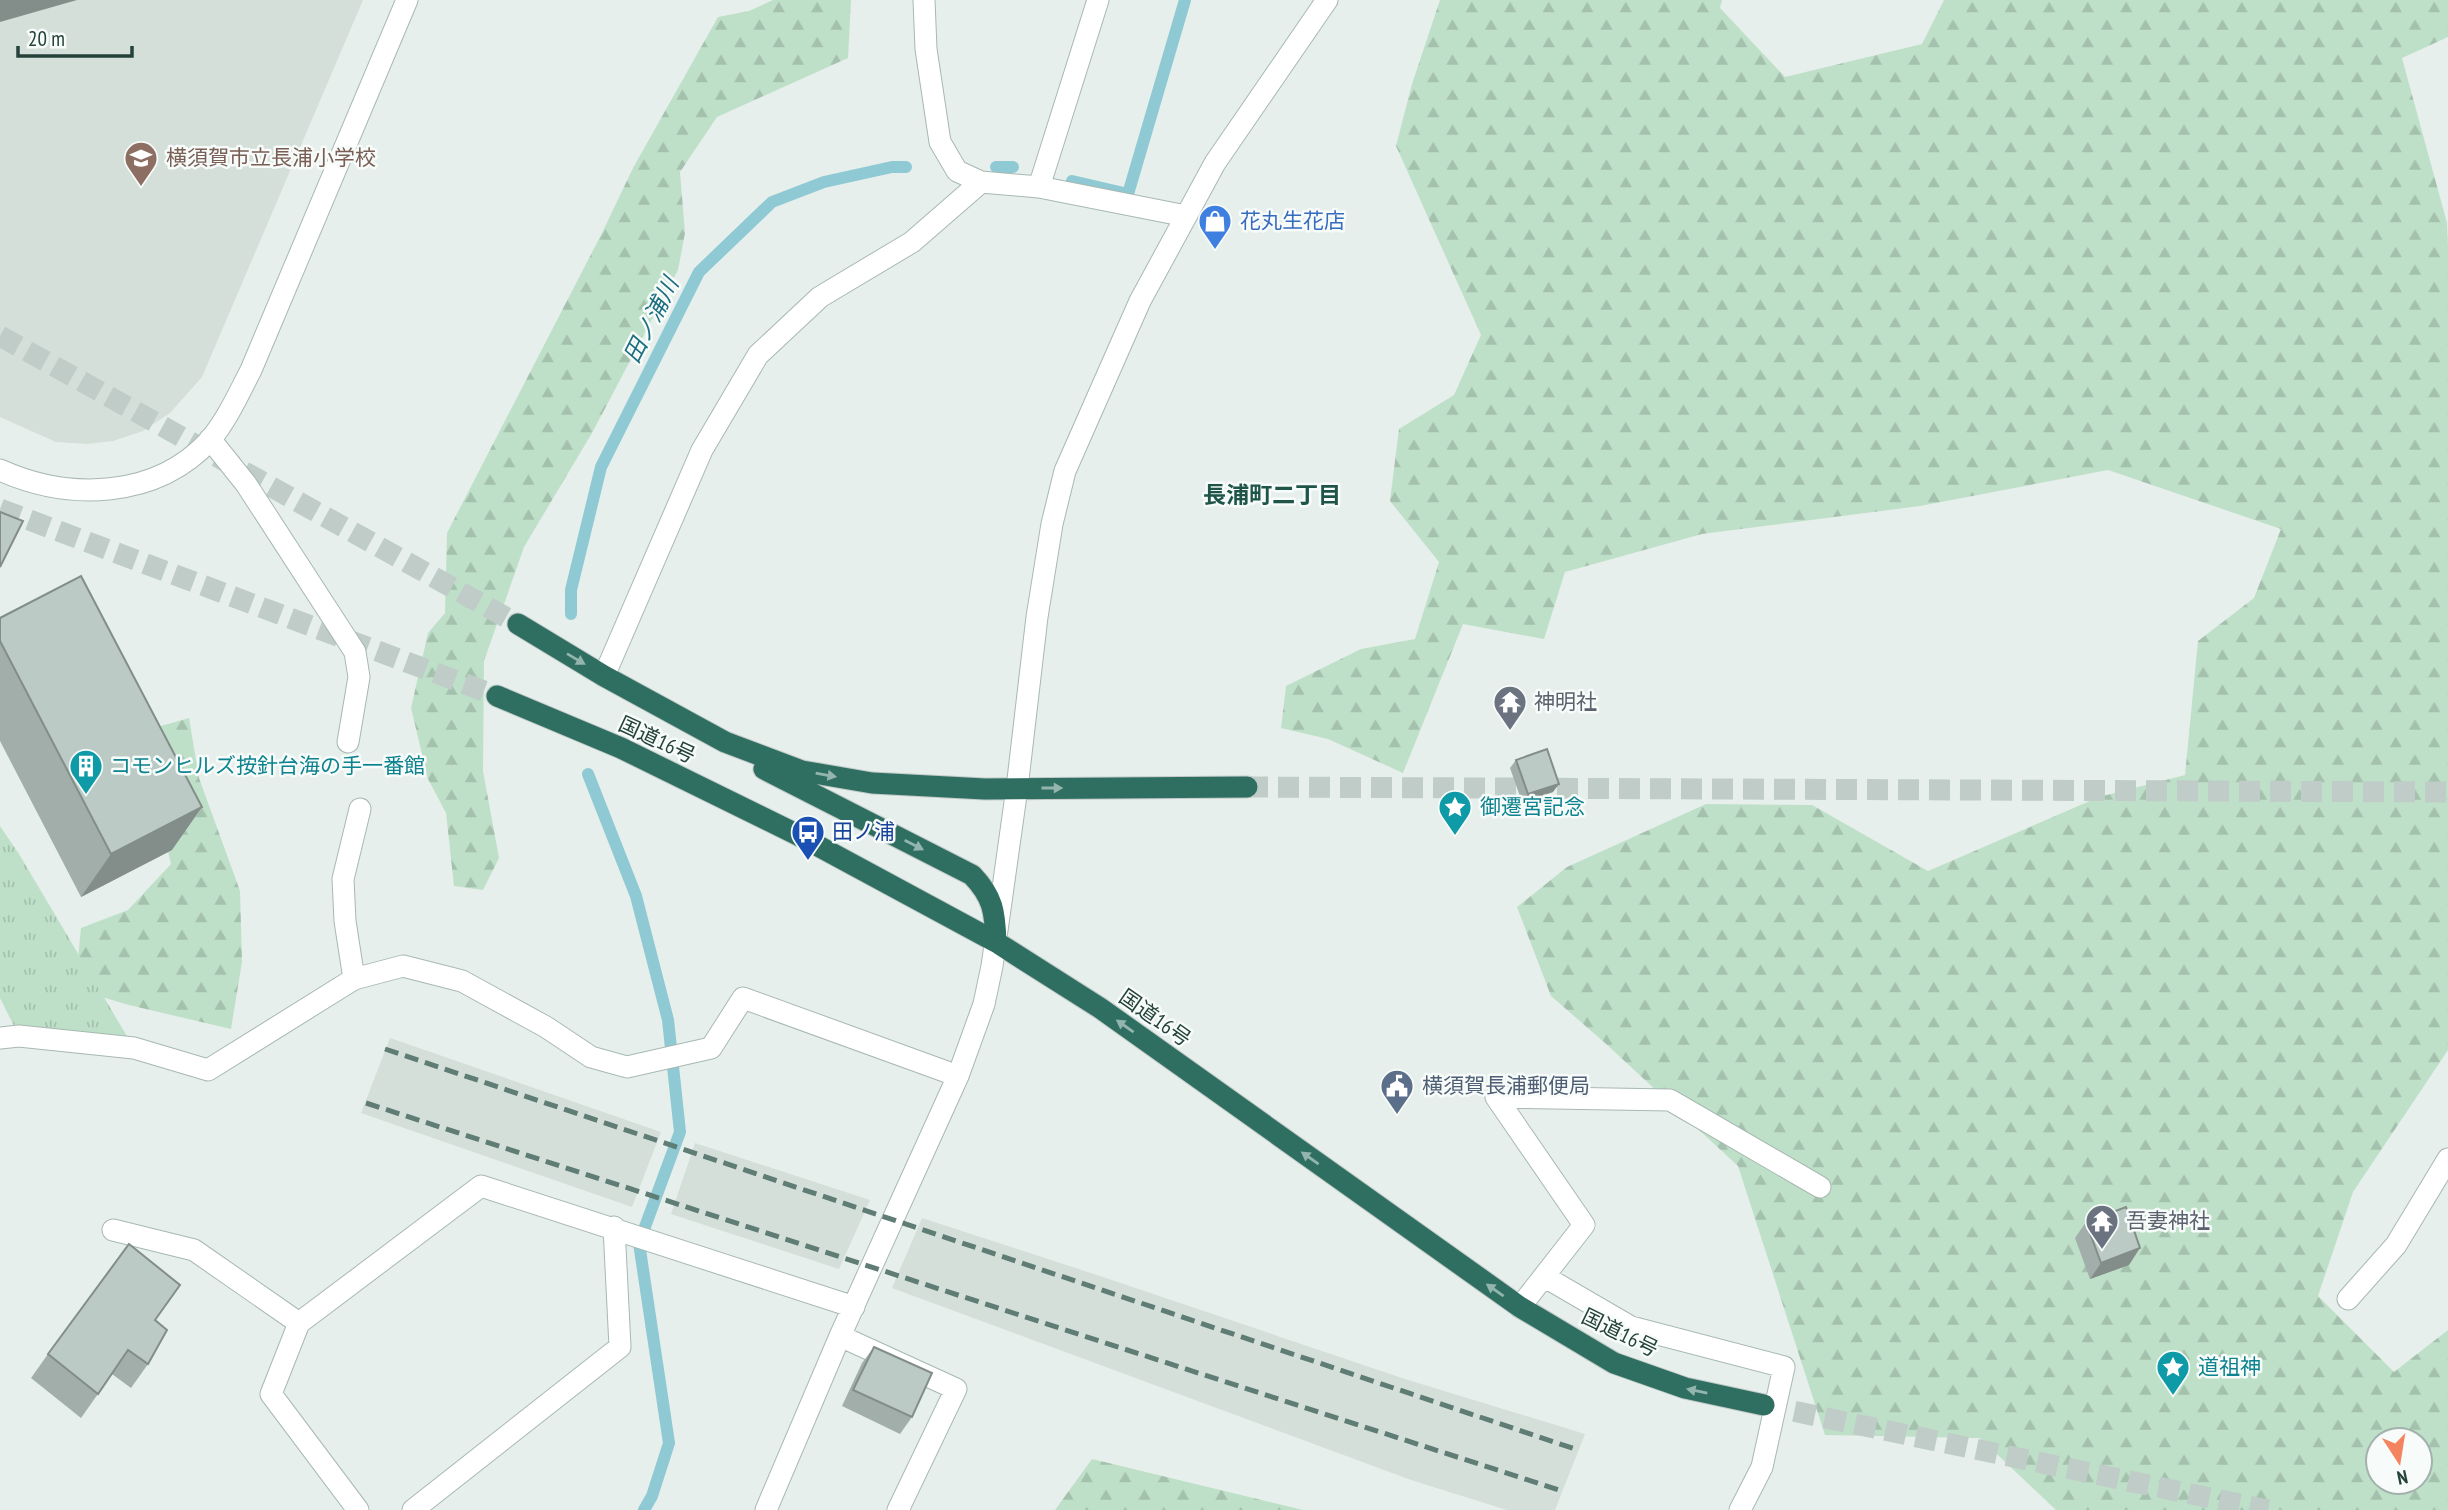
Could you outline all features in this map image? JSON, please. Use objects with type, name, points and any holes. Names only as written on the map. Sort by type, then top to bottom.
[{"type":"highway","name":"国道16号","points":[[518,624],[604,676],[725,742],[802,771],[872,783],[1017,788],[1247,787]]},
{"type":"highway","name":"国道16号","points":[[497,696],[621,748],[796,834],[996,942],[1100,1008],[1520,1307],[1614,1363],[1685,1388],[1764,1405]]},
{"type":"highway","points":[[725,742],[762,767],[972,875],[992,902],[996,942]]},
{"type":"street","points":[[0,470],[58,489],[90,491],[129,486],[160,476],[186,460],[210,439],[233,405],[251,370],[407,0]]},
{"type":"street","points":[[924,0],[926,49],[940,142],[957,172],[981,182],[1039,187],[1186,216]]},
{"type":"street","points":[[1039,187],[1098,0]]},
{"type":"street","points":[[766,1510],[840,1336],[958,1076],[984,1004],[996,942],[1037,617],[1052,524],[1065,471],[1140,301],[1215,163],[1327,0]]},
{"type":"street","points":[[604,676],[702,450],[758,355],[820,297],[912,242],[981,182]]},
{"type":"street","points":[[210,439],[246,484],[355,652],[359,677],[348,742]]},
{"type":"street","points":[[354,979],[342,878],[360,809]]},
{"type":"street","points":[[0,1038],[19,1036],[134,1048],[208,1070],[354,979],[403,966],[462,981],[547,1027],[591,1057],[627,1067],[711,1048],[743,998],[958,1076]]},
{"type":"street","points":[[1520,1307],[1584,1225],[1496,1097],[1670,1100],[1820,1187]]},
{"type":"street","points":[[2348,1299],[2396,1245],[2448,1159]]},
{"type":"street","points":[[358,1510],[271,1394],[299,1323],[481,1186],[614,1227],[853,1307]]},
{"type":"street","points":[[413,1510],[620,1347],[614,1227]]},
{"type":"street","points":[[113,1230],[194,1250],[299,1323]]},
{"type":"street","points":[[1545,1277],[1631,1326],[1784,1367],[1762,1467],[1740,1510]]},
{"type":"street","points":[[840,1336],[956,1389],[898,1510]]},
{"type":"shaded area","name":"横須賀市立長浦小学校","points":[[0,0],[363,0],[202,377],[170,413],[143,431],[113,441],[87,444],[56,442],[0,417]]},
{"type":"shaded area","points":[[390,1038],[661,1132],[632,1207],[361,1113]]},
{"type":"shaded area","points":[[695,1143],[870,1200],[839,1269],[671,1214]]},
{"type":"shaded area","points":[[922,1218],[1405,1379],[1585,1434],[1555,1510],[1507,1510],[1411,1480],[892,1288]]},
{"type":"green space","points":[[773,0],[851,0],[848,58],[717,117],[680,172],[685,233],[678,270],[592,433],[524,547],[484,661],[483,771],[499,858],[483,890],[454,886],[446,813],[428,779],[411,708],[428,633],[445,613],[447,533],[633,168],[718,17],[749,11]]},
{"type":"green space","points":[[1440,0],[1722,0],[1720,8],[1785,77],[1922,44],[1944,0],[2448,0],[2448,37],[2402,58],[2447,223],[2448,1050],[2353,1192],[2318,1296],[2394,1372],[2448,1330],[2448,1510],[2056,1510],[1980,1438],[1825,1435],[1738,1166],[1551,996],[1517,907],[1567,867],[1706,804],[1812,805],[1928,871],[2099,797],[2185,775],[2198,641],[2254,598],[2281,529],[2108,470],[1920,506],[1702,534],[1565,572],[1544,639],[1463,624],[1403,773],[1328,739],[1281,728],[1286,686],[1361,649],[1415,639],[1439,562],[1390,501],[1399,429],[1454,395],[1481,335],[1396,146],[1412,84]]},
{"type":"green space","points":[[189,718],[199,778],[240,891],[242,962],[231,1029],[75,989],[81,928],[128,910],[171,864],[151,778],[161,726]]},
{"type":"green space","points":[[0,826],[134,1048],[19,1036],[0,998]]},
{"type":"green space","points":[[1092,1459],[1303,1510],[1055,1510]]},
{"type":"building","points":[[0,512],[23,521],[0,567]]},
{"type":"building","points":[[81,576],[202,807],[111,854],[0,641],[0,618]]},
{"type":"building","points":[[1547,749],[1559,784],[1528,794],[1516,760]]},
{"type":"building","points":[[2126,1207],[2140,1248],[2101,1263],[2086,1222]]},
{"type":"building","points":[[129,1244],[180,1285],[155,1320],[167,1330],[148,1364],[128,1350],[98,1394],[48,1354]]},
{"type":"building","points":[[874,1347],[932,1373],[912,1417],[853,1390]]},
{"type":"waterway","name":"田ノ浦川","points":[[1072,181],[1128,194],[1185,0]]},
{"type":"waterway","name":"田ノ浦川","points":[[571,614],[571,590],[601,467],[699,272],[772,202],[824,182],[892,167],[906,167]]},
{"type":"waterway","points":[[996,167],[1013,167]]},
{"type":"waterway","points":[[588,774],[636,896],[668,1020],[680,1132],[639,1243],[669,1443],[652,1496],[644,1510]]},
{"type":"tunnel","points":[[0,336],[518,624]]},
{"type":"tunnel","points":[[0,509],[497,696]]},
{"type":"tunnel","points":[[1247,787],[2448,792]]},
{"type":"tunnel","points":[[1764,1405],[2268,1510]]},
{"type":"railway","points":[[385,1049],[1578,1450]]},
{"type":"railway","points":[[366,1103],[1562,1491]]},
{"type":"place","name":"横須賀市立長浦小学校","points":[[141,188]]},
{"type":"place","name":"花丸生花店","points":[[1215,251]]},
{"type":"place","name":"神明社","points":[[1510,732]]},
{"type":"place","name":"コモンヒルズ按針台海の手一番館","points":[[86,796]]},
{"type":"place","name":"御遷宮記念","points":[[1455,837]]},
{"type":"place","name":"田ノ浦","points":[[808,862]]},
{"type":"place","name":"横須賀長浦郵便局","points":[[1397,1116]]},
{"type":"place","name":"吾妻神社","points":[[2102,1251]]},
{"type":"place","name":"道祖神","points":[[2173,1397]]},
{"type":"district","name":"長浦町二丁目","points":[[1272,495]]}]
